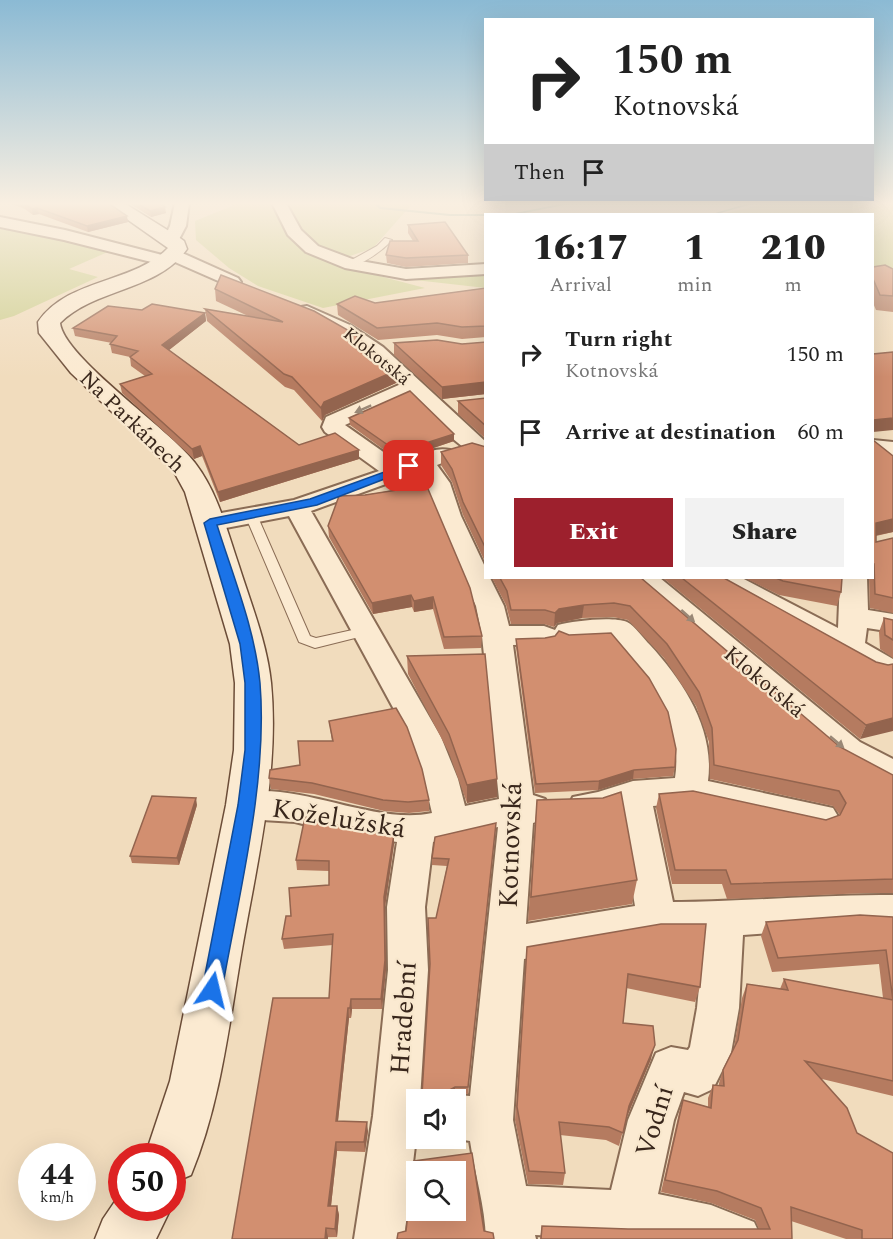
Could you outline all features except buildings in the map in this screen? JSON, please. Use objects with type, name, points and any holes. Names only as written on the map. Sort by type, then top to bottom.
[{"type":"main road","name":"Na Parkánech","points":[[154,261],[62,308],[49,322],[50,333],[79,368],[184,466],[199,492],[210,523],[247,644],[253,683],[253,750],[246,805],[195,1081],[177,1143]]},
{"type":"main road","points":[[123,1239],[135,1221]]},
{"type":"street","points":[[189,261],[232,282]]},
{"type":"street","points":[[343,261],[406,274],[484,269]]},
{"type":"street","name":"Klokotská","points":[[290,305],[347,329],[373,348],[479,448]]},
{"type":"street","points":[[373,348],[399,345]]},
{"type":"street","points":[[395,471],[333,426],[334,422],[414,386]]},
{"type":"street","points":[[437,408],[466,405]]},
{"type":"street","points":[[874,447],[893,449]]},
{"type":"street","points":[[210,523],[297,507],[328,498],[423,461],[479,448]]},
{"type":"street","name":"Kotnovská","points":[[423,461],[438,483],[448,516],[490,606],[499,648],[517,809],[506,945],[473,1119],[498,1173],[510,1225]]},
{"type":"street","name":"Hradební","points":[[297,507],[426,737],[441,779],[434,827],[406,907],[408,970],[406,1089]]},
{"type":"street","name":"Klokotská","points":[[645,579],[848,751],[893,774]]},
{"type":"street","points":[[727,579],[766,589],[883,667]]},
{"type":"street","points":[[850,646],[854,617],[854,579]]},
{"type":"street","points":[[854,617],[893,623]]},
{"type":"street","points":[[470,659],[499,648],[556,633],[618,629],[663,678],[682,718],[693,759],[690,790]]},
{"type":"street","points":[[384,663],[417,661]]},
{"type":"street","name":"Koželužská","points":[[246,805],[295,808],[334,818],[434,827],[517,809],[599,806],[633,794],[690,790],[821,818]]},
{"type":"street","points":[[633,794],[657,919]]},
{"type":"street","points":[[506,945],[657,919],[725,919],[854,911],[893,912]]},
{"type":"street","name":"Vodní","points":[[629,1216],[651,1120],[671,1068],[698,1074],[710,1053],[718,1008],[725,919]]},
{"type":"street","name":"Hradební","points":[[379,1239],[406,1116]]},
{"type":"street","points":[[510,1225],[629,1216],[714,1229],[737,1239]]},
{"type":"lane","points":[[351,264],[357,261]]},
{"type":"lane","points":[[251,515],[304,639],[315,642],[366,631]]},
{"type":"green space","points":[[0,261],[88,261],[69,269],[98,277],[14,316],[0,320]]},
{"type":"green space","points":[[221,261],[336,261],[330,263],[425,288],[323,308],[258,286]]},
{"type":"green space","points":[[874,261],[893,261],[893,285],[874,281]]},
{"type":"green space","points":[[484,273],[484,288],[406,279]]},
{"type":"route","points":[[212,990],[246,805],[253,750],[253,683],[247,644],[210,523],[297,507],[328,498],[409,466]]}]
